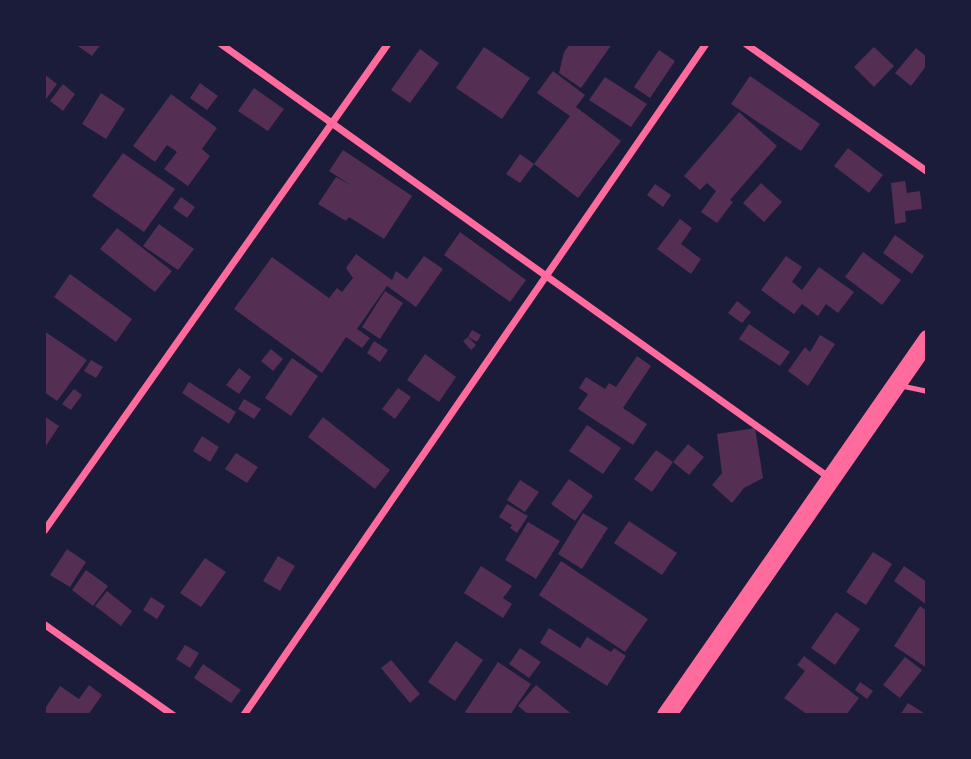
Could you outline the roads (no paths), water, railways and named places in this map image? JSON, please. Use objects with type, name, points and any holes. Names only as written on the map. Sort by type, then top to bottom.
[{"type":"highway","points":[[666,715],[927,339]]},
{"type":"street","points":[[221,44],[831,479]]},
{"type":"street","points":[[44,530],[387,44]]},
{"type":"street","points":[[243,715],[705,44]]},
{"type":"street","points":[[746,44],[927,171]]},
{"type":"street","points":[[44,624],[173,715]]},
{"type":"lane","points":[[896,384],[927,391]]}]
